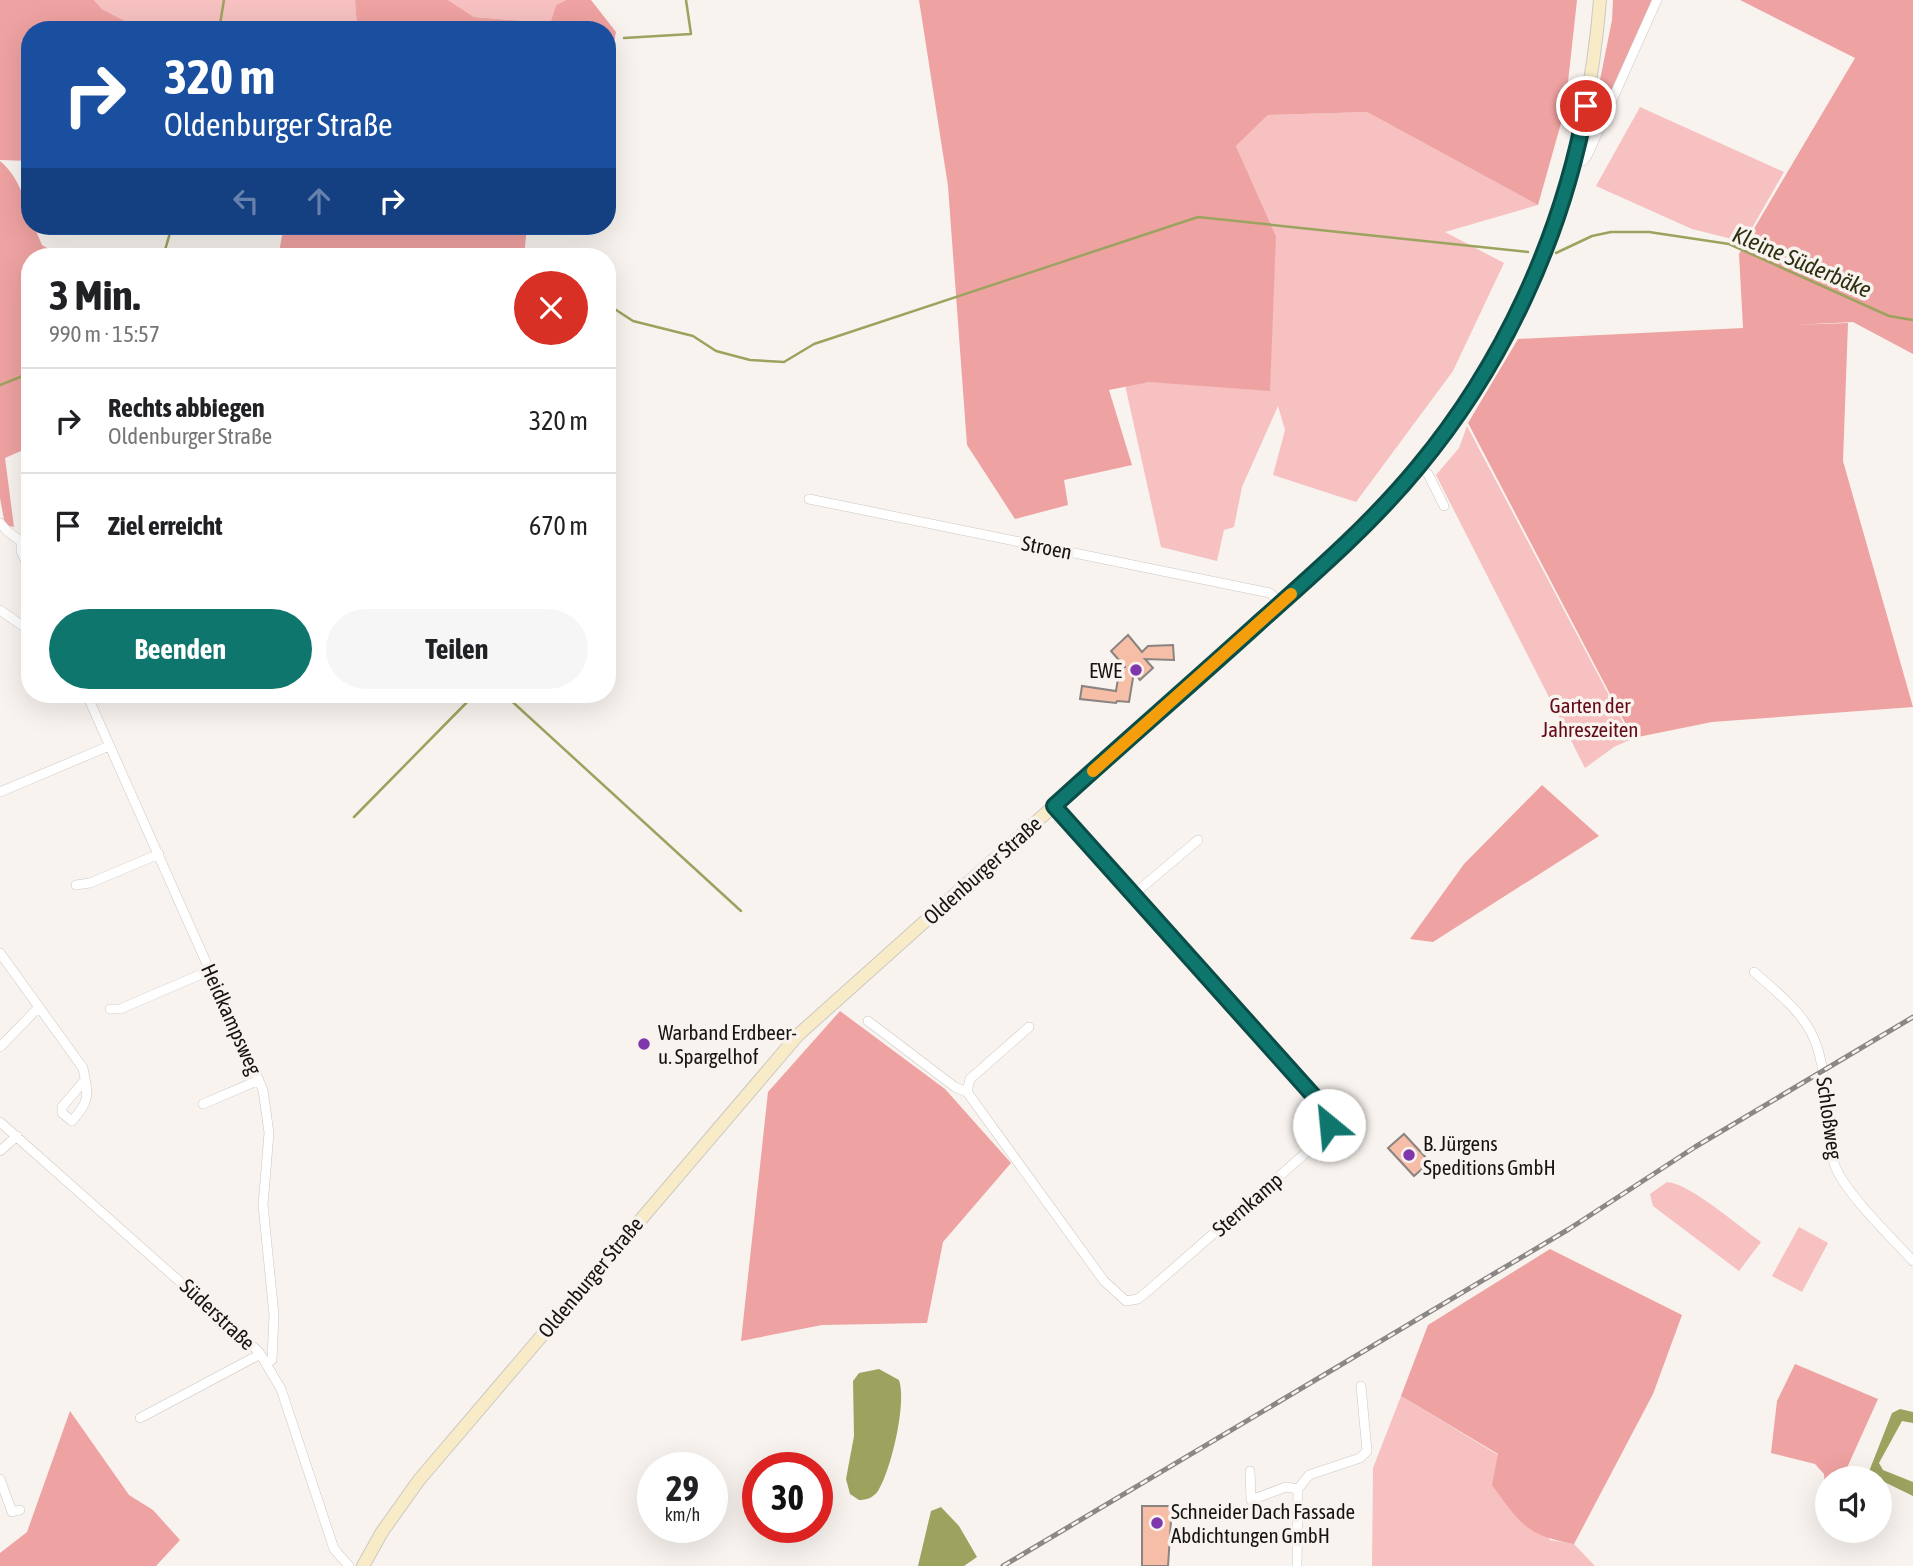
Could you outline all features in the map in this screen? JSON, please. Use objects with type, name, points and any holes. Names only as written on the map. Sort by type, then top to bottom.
[{"type":"main road","name":"Oldenburger Straße","points":[[363,1566],[382,1532],[419,1480],[777,1058],[823,1012],[1340,550],[1419,466],[1476,385],[1515,316],[1553,229],[1575,161],[1591,81],[1600,0]]},
{"type":"street","points":[[1575,161],[1583,161],[1587,156],[1657,0]]},
{"type":"street","points":[[1419,466],[1428,474],[1444,506]]},
{"type":"street","name":"Stroen","points":[[809,499],[1270,593],[1281,603]]},
{"type":"street","points":[[0,523],[21,541]]},
{"type":"street","points":[[0,610],[21,625]]},
{"type":"street","name":"Heidkampsweg","points":[[90,703],[259,1080],[268,1113],[263,1205],[274,1315],[272,1360],[267,1363]]},
{"type":"street","points":[[0,792],[109,746]]},
{"type":"street","name":"Sternkamp","points":[[868,1021],[955,1087],[967,1092],[1104,1281],[1126,1301],[1138,1299],[1149,1290],[1324,1137],[1329,1125],[1329,1113],[1054,806]]},
{"type":"street","points":[[1134,894],[1198,841]]},
{"type":"street","points":[[76,885],[90,883],[159,854]]},
{"type":"street","points":[[0,953],[83,1068],[85,1080]]},
{"type":"street","points":[[110,1009],[120,1009],[211,970]]},
{"type":"street","name":"Schloßweg","points":[[1755,972],[1802,1015],[1817,1045],[1824,1071],[1832,1152],[1838,1172],[1913,1261]]},
{"type":"street","points":[[0,1047],[39,1007]]},
{"type":"street","points":[[967,1092],[970,1079],[1029,1027]]},
{"type":"street","points":[[203,1104],[259,1080]]},
{"type":"street","name":"Süderstraße","points":[[0,1122],[259,1352],[281,1389],[334,1549],[349,1566]]},
{"type":"street","points":[[0,1151],[17,1136]]},
{"type":"street","points":[[140,1418],[255,1357],[259,1352]]},
{"type":"street","points":[[1297,1566],[1298,1489],[1309,1475],[1360,1458],[1367,1451],[1361,1386]]},
{"type":"street","points":[[1250,1471],[1251,1500],[1286,1487],[1298,1489]]},
{"type":"street","points":[[0,1479],[12,1512],[20,1510]]},
{"type":"green space","points":[[94,0],[355,0],[357,21],[125,21],[102,9]]},
{"type":"green space","points":[[448,0],[566,0],[556,5],[551,21],[474,17]]},
{"type":"green space","points":[[1640,107],[1784,172],[1744,242],[1692,229],[1596,186]]},
{"type":"green space","points":[[1367,112],[1538,205],[1445,232],[1504,263],[1453,371],[1356,502],[1273,475],[1285,430],[1278,406],[1242,487],[1234,527],[1224,530],[1217,561],[1161,547],[1125,385],[1149,382],[1276,236],[1236,146],[1268,115]]},
{"type":"green space","name":"Garten der Jahreszeiten","points":[[1467,426],[1632,739],[1614,747],[1585,768],[1436,475],[1459,448]]},
{"type":"green space","points":[[1667,1182],[1701,1197],[1761,1242],[1739,1271],[1653,1206],[1650,1194]]},
{"type":"green space","points":[[1799,1227],[1828,1243],[1802,1292],[1772,1276]]},
{"type":"green space","points":[[1401,1396],[1498,1455],[1550,1540],[1574,1544],[1595,1566],[1372,1566],[1373,1468]]},
{"type":"shaded area","points":[[0,0],[94,0],[102,9],[125,21],[21,21],[21,161],[0,160]]},
{"type":"shaded area","points":[[355,0],[448,0],[474,17],[523,21],[357,21]]},
{"type":"shaded area","points":[[566,0],[591,0],[607,21],[551,21],[556,5]]},
{"type":"shaded area","points":[[919,0],[1577,0],[1565,109],[1538,205],[1367,112],[1268,115],[1236,146],[1276,236],[1270,391],[1149,382],[1109,390],[1132,465],[1064,480],[1068,505],[1015,519],[967,445],[948,186]]},
{"type":"shaded area","points":[[1613,0],[1653,0],[1599,120],[1592,120],[1612,20]]},
{"type":"shaded area","points":[[1740,0],[1913,0],[1913,354],[1853,322],[1793,325],[1848,323],[1843,461],[1913,707],[1712,722],[1633,738],[1468,423],[1518,339],[1743,328],[1739,254],[1855,58]]},
{"type":"shaded area","points":[[0,161],[21,190],[21,235],[38,235],[42,245],[47,248],[21,248],[21,451],[5,458],[14,527],[5,525],[0,498]]},
{"type":"shaded area","points":[[282,235],[526,235],[525,248],[280,248]]},
{"type":"shaded area","points":[[1542,785],[1599,836],[1433,942],[1410,939],[1464,864]]},
{"type":"shaded area","points":[[840,1011],[945,1089],[1011,1163],[943,1242],[927,1323],[822,1325],[741,1341],[768,1092]]},
{"type":"shaded area","points":[[1550,1249],[1682,1315],[1653,1394],[1574,1544],[1544,1536],[1517,1518],[1492,1485],[1498,1454],[1401,1396],[1428,1325]]},
{"type":"shaded area","points":[[1795,1364],[1878,1399],[1848,1466],[1817,1466],[1771,1453],[1777,1401]]},
{"type":"shaded area","points":[[879,1369],[899,1380],[899,1420],[892,1453],[878,1491],[867,1499],[859,1500],[850,1494],[846,1479],[854,1436],[853,1381],[859,1373]]},
{"type":"shaded area","points":[[1900,1409],[1913,1412],[1913,1423],[1902,1421],[1879,1463],[1881,1466],[1871,1466],[1892,1413]]},
{"type":"shaded area","points":[[70,1411],[129,1495],[153,1510],[180,1540],[156,1566],[0,1566],[0,1553],[27,1532]]},
{"type":"shaded area","points":[[1892,1474],[1913,1482],[1913,1496],[1892,1486]]},
{"type":"shaded area","points":[[941,1507],[959,1526],[977,1557],[964,1566],[918,1566],[931,1511]]},
{"type":"building","name":"EWE","points":[[1128,635],[1142,652],[1148,646],[1173,645],[1174,660],[1145,659],[1153,668],[1140,680],[1134,672],[1129,702],[1080,699],[1082,686],[1116,691],[1119,672],[1125,667],[1111,651]]},
{"type":"building","name":"B. Jürgens Speditions GmbH","points":[[1404,1134],[1430,1162],[1414,1176],[1388,1148]]},
{"type":"building","name":"Schneider Dach Fassade Abdichtungen GmbH","points":[[1142,1506],[1172,1506],[1168,1566],[1142,1566]]},
{"type":"waterway","points":[[220,21],[224,0]]},
{"type":"waterway","points":[[624,38],[691,34],[686,0]]},
{"type":"waterway","points":[[616,310],[633,321],[693,336],[716,351],[750,360],[784,362],[814,344],[1198,217],[1528,252]]},
{"type":"waterway","name":"Kleine Süderbäke","points":[[1556,253],[1592,236],[1611,232],[1649,232],[1729,244],[1889,316],[1913,320]]},
{"type":"waterway","points":[[166,248],[169,235]]},
{"type":"waterway","points":[[0,385],[21,377]]},
{"type":"waterway","points":[[354,817],[466,703]]},
{"type":"waterway","points":[[514,703],[741,911]]},
{"type":"railway","points":[[1003,1566],[1569,1229],[1695,1147],[1913,1017]]},
{"type":"slow traffic","points":[[1093,771],[1291,594]]},
{"type":"place","name":"EWE","points":[[1136,670]]},
{"type":"place","name":"Warband Erdbeer- u. Spargelhof","points":[[644,1044]]},
{"type":"place","name":"B. Jürgens Speditions GmbH","points":[[1409,1155]]},
{"type":"place","name":"Schneider Dach Fassade Abdichtungen GmbH","points":[[1157,1523]]},
{"type":"route","points":[[1329,1125],[1329,1113],[1054,806],[1340,550],[1395,494],[1439,441],[1493,358],[1534,276],[1565,194],[1586,106]]}]
